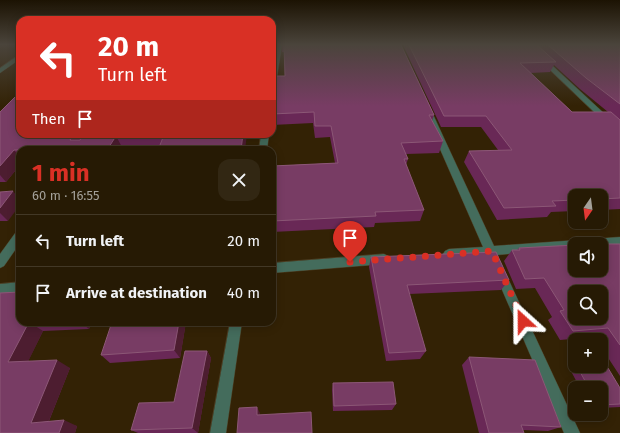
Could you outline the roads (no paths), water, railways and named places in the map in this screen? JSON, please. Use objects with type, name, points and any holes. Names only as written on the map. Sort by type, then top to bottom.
[{"type":"street","points":[[547,65],[620,132]]},
{"type":"street","points":[[420,95],[492,251],[572,433]]},
{"type":"street","points":[[0,263],[16,241]]},
{"type":"street","points":[[608,242],[620,241]]},
{"type":"street","points":[[437,255],[568,245]]},
{"type":"street","points":[[276,268],[398,258]]},
{"type":"street","points":[[0,289],[16,287]]},
{"type":"street","points":[[218,433],[235,326]]}]
